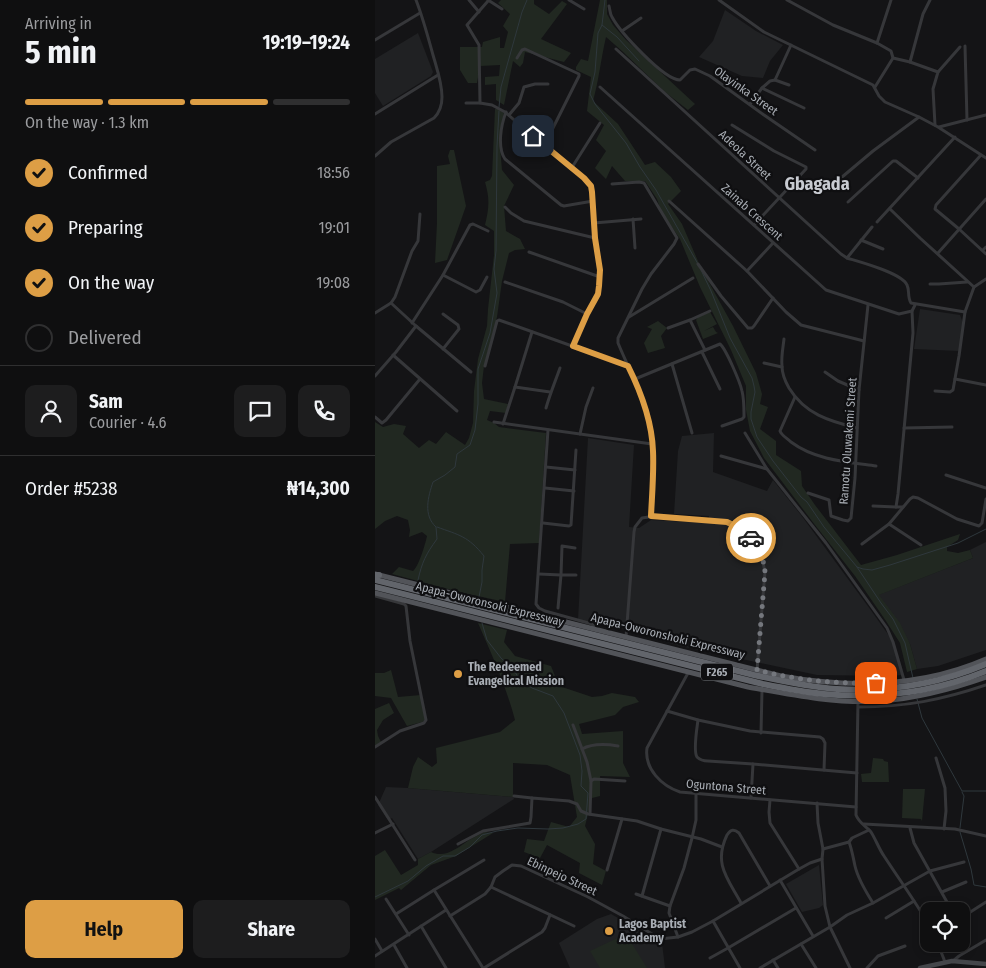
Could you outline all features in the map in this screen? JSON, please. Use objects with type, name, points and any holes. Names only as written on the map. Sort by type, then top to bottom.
[{"type":"highway","name":"Apapa-Oworonsoki Expressway","points":[[376,580],[527,622],[786,682],[835,689],[859,690],[922,687]]},
{"type":"highway","name":"Apapa-Oworonshoki Expressway","points":[[922,687],[986,664]]},
{"type":"highway","name":"Apapa-Oworonshoki Expressway","points":[[922,687],[957,682],[986,671]]},
{"type":"main road","name":"Apapa-Oworonshoki Expressway","points":[[375,595],[527,622],[597,630],[807,681],[876,683],[922,687],[963,685],[986,677]]},
{"type":"main road","name":"Apapa-Oworonsoki Expressway","points":[[527,622],[688,672],[793,696],[880,701],[909,687]]},
{"type":"main road","name":"Apapa-Oworonshoki Expressway","points":[[922,687],[945,673],[986,659]]},
{"type":"street","points":[[375,156],[386,146],[434,118],[441,106],[442,98],[439,75],[416,0]]},
{"type":"street","points":[[469,0],[479,12]]},
{"type":"street","points":[[479,103],[479,46],[467,25],[488,0],[502,9]]},
{"type":"street","points":[[569,0],[584,9]]},
{"type":"street","points":[[719,0],[760,30],[873,85],[885,102],[919,117],[986,158]]},
{"type":"street","points":[[787,0],[833,25],[877,43],[891,51],[893,58],[875,87]]},
{"type":"street","points":[[877,43],[891,0]]},
{"type":"street","points":[[910,62],[923,14],[930,0]]},
{"type":"street","name":"Olayinka Street","points":[[609,6],[611,16],[621,31],[642,54],[675,79],[680,80],[690,70],[695,69],[710,76],[815,150]]},
{"type":"street","points":[[375,40],[420,13]]},
{"type":"street","points":[[621,31],[641,18]]},
{"type":"street","points":[[775,80],[791,45]]},
{"type":"street","points":[[965,46],[967,120]]},
{"type":"street","points":[[937,127],[933,89],[937,72],[960,47]]},
{"type":"street","points":[[517,58],[522,50],[525,49],[579,74],[544,146]]},
{"type":"street","name":"Adeola Street","points":[[616,49],[841,254],[847,258],[897,275],[908,286],[908,299],[915,305]]},
{"type":"street","points":[[893,58],[937,72]]},
{"type":"street","points":[[375,114],[439,75]]},
{"type":"street","points":[[749,104],[770,81],[775,80],[789,85]]},
{"type":"street","points":[[548,84],[535,84],[523,87],[519,103],[507,113],[502,124],[501,148],[503,155],[505,159],[561,205],[593,201]]},
{"type":"street","name":"Zainab Crescent","points":[[600,87],[826,290],[899,314],[912,311]]},
{"type":"street","points":[[762,88],[805,108]]},
{"type":"street","points":[[466,104],[479,103],[493,106],[507,113],[591,186],[600,277],[598,294],[573,346]]},
{"type":"street","points":[[937,127],[986,115]]},
{"type":"street","points":[[821,186],[825,189],[829,188],[873,151],[919,117]]},
{"type":"street","points":[[571,169],[600,123]]},
{"type":"street","points":[[732,124],[774,151],[806,166],[806,169],[754,226]]},
{"type":"street","points":[[877,222],[955,138]]},
{"type":"street","points":[[981,155],[936,205],[935,209],[986,254]]},
{"type":"street","points":[[848,202],[893,161],[896,161],[918,178]]},
{"type":"street","points":[[613,184],[644,183],[677,238],[641,289],[619,334],[618,343],[635,379],[647,415],[653,456],[651,516]]},
{"type":"street","points":[[938,253],[986,199]]},
{"type":"street","points":[[669,202],[747,271],[801,326],[864,341]]},
{"type":"street","points":[[505,207],[523,221],[595,238]]},
{"type":"street","points":[[890,209],[974,287]]},
{"type":"street","points":[[375,313],[391,303],[395,297],[417,241],[419,214]]},
{"type":"street","points":[[633,219],[635,248]]},
{"type":"street","points":[[594,223],[641,219]]},
{"type":"street","points":[[375,376],[393,355],[414,325],[470,225],[473,224],[488,231]]},
{"type":"street","points":[[847,258],[872,227]]},
{"type":"street","points":[[861,240],[883,249]]},
{"type":"street","points":[[747,271],[773,243]]},
{"type":"street","points":[[983,250],[986,247]]},
{"type":"street","points":[[529,252],[600,277]]},
{"type":"street","points":[[698,264],[721,296],[748,328],[754,326],[773,298]]},
{"type":"street","points":[[443,275],[476,292],[480,290],[487,277]]},
{"type":"street","points":[[628,317],[693,278]]},
{"type":"street","points":[[935,391],[952,392],[965,312],[974,287],[986,279]]},
{"type":"street","points":[[505,282],[563,302],[587,314]]},
{"type":"street","points":[[929,284],[967,282]]},
{"type":"street","points":[[391,303],[414,325],[471,372]]},
{"type":"street","name":"Ramotu Oluwakemi Street","points":[[808,493],[829,500],[831,516],[850,520],[859,390],[868,305]]},
{"type":"street","points":[[896,507],[913,333],[912,311],[915,305],[965,312]]},
{"type":"street","points":[[668,328],[711,311]]},
{"type":"street","points":[[443,314],[458,326],[459,329],[443,349]]},
{"type":"street","points":[[485,366],[498,320],[628,366]]},
{"type":"street","points":[[690,320],[720,390]]},
{"type":"street","points":[[503,424],[532,332]]},
{"type":"street","points":[[784,339],[782,367],[784,379],[795,397],[811,411],[825,418],[857,428]]},
{"type":"street","points":[[635,379],[720,344],[722,345],[742,389],[744,417],[722,426]]},
{"type":"street","points":[[393,355],[457,411]]},
{"type":"street","points":[[763,363],[782,367]]},
{"type":"street","points":[[672,364],[692,433]]},
{"type":"street","points":[[546,408],[550,392],[553,389],[560,368]]},
{"type":"street","points":[[825,372],[838,381],[859,390]]},
{"type":"street","points":[[375,418],[382,423],[386,420],[420,379]]},
{"type":"street","points":[[955,379],[986,385]]},
{"type":"street","points":[[515,387],[550,392]]},
{"type":"street","points":[[580,434],[586,407],[593,388]]},
{"type":"street","points":[[795,397],[780,431],[781,434],[801,449],[820,456],[855,464],[876,466]]},
{"type":"street","points":[[494,422],[652,444]]},
{"type":"street","points":[[904,428],[952,427]]},
{"type":"street","points":[[548,430],[536,604],[539,608],[592,624],[597,630]]},
{"type":"street","points":[[745,433],[767,470],[826,543],[887,628],[909,687]]},
{"type":"street","points":[[543,523],[571,526],[576,450]]},
{"type":"street","points":[[721,456],[767,470]]},
{"type":"street","points":[[546,467],[575,470]]},
{"type":"street","points":[[946,475],[986,488]]},
{"type":"street","points":[[545,488],[574,491]]},
{"type":"street","points":[[862,544],[889,524],[913,497],[957,519],[979,526],[982,523],[986,500]]},
{"type":"street","points":[[873,506],[903,507]]},
{"type":"street","points":[[626,637],[634,532],[635,526],[642,518],[651,516],[727,522],[745,532],[756,545],[763,558],[765,572],[757,670]]},
{"type":"street","points":[[889,524],[921,545]]},
{"type":"street","points":[[558,608],[563,546],[575,548]]},
{"type":"street","points":[[539,574],[576,575]]},
{"type":"street","points":[[375,595],[406,606],[410,641],[426,720],[424,723],[400,731],[375,747]]},
{"type":"street","name":"Oguntona Street","points":[[688,672],[647,748],[646,758],[648,763],[656,776],[667,786],[680,792],[696,794],[817,803],[856,808]]},
{"type":"street","points":[[859,708],[913,704],[951,696],[986,685]]},
{"type":"street","points":[[761,733],[762,690]]},
{"type":"street","points":[[858,701],[857,819],[869,830],[920,911]]},
{"type":"street","points":[[667,711],[698,720],[761,733],[817,736],[822,738],[825,743],[824,770]]},
{"type":"street","points":[[698,720],[695,750],[701,760],[857,773]]},
{"type":"street","points":[[573,725],[587,762],[591,781],[589,814]]},
{"type":"street","points":[[582,749],[595,745],[607,744],[618,746]]},
{"type":"street","points":[[936,758],[945,788],[946,811],[944,828]]},
{"type":"street","points":[[751,798],[753,764]]},
{"type":"street","points":[[591,781],[594,779],[625,781]]},
{"type":"street","points":[[696,794],[696,820],[692,838],[669,913],[678,937],[713,921],[799,868],[822,859]]},
{"type":"street","points":[[514,796],[569,801],[577,804],[581,811],[589,814],[637,821],[701,839],[722,847]]},
{"type":"street","points":[[375,797],[415,860]]},
{"type":"street","points":[[459,844],[483,831],[530,823],[532,798]]},
{"type":"street","points":[[770,800],[770,823],[799,868]]},
{"type":"street","points":[[817,803],[818,823],[823,849],[825,906],[830,927],[850,968]]},
{"type":"street","points":[[607,870],[622,819]]},
{"type":"street","points":[[375,833],[393,824]]},
{"type":"street","points":[[863,824],[910,828],[944,828],[986,836]]},
{"type":"street","points":[[910,828],[915,843],[947,902]]},
{"type":"street","points":[[642,896],[661,829]]},
{"type":"street","points":[[741,903],[721,863],[722,847],[729,832],[732,830],[737,831],[771,886]]},
{"type":"street","points":[[823,849],[849,842],[852,838],[869,830]]},
{"type":"street","points":[[849,842],[853,852],[855,867],[873,904]]},
{"type":"street","points":[[396,914],[484,860]]},
{"type":"street","points":[[760,968],[847,915],[873,904],[903,885],[930,872],[964,862]]},
{"type":"street","name":"Ebinpejo Street","points":[[450,916],[485,894],[491,887],[495,877],[512,865],[521,866],[588,897],[660,939],[678,937]]},
{"type":"street","points":[[780,880],[813,936]]},
{"type":"street","points":[[942,892],[965,882]]},
{"type":"street","points":[[491,887],[575,926]]},
{"type":"street","points":[[434,890],[484,968],[538,935],[545,928],[550,915]]},
{"type":"street","points":[[636,894],[671,906]]},
{"type":"street","points":[[386,899],[409,935]]},
{"type":"street","points":[[886,918],[914,901]]},
{"type":"street","points":[[970,912],[986,902]]},
{"type":"street","points":[[710,958],[796,908]]},
{"type":"street","points":[[375,956],[446,910]]},
{"type":"street","points":[[713,921],[740,968]]},
{"type":"street","points":[[421,926],[446,968]]},
{"type":"street","points":[[375,939],[383,951]]},
{"type":"street","points":[[952,961],[986,940]]},
{"type":"street","points":[[394,944],[407,968]]},
{"type":"street","points":[[801,944],[816,968]]},
{"type":"street","points":[[867,968],[877,956],[905,946]]},
{"type":"street","points":[[941,952],[945,962]]},
{"type":"street","points":[[773,960],[779,968]]},
{"type":"street","points":[[920,968],[952,961],[986,964]]},
{"type":"shaded area","points":[[501,0],[534,0],[534,4],[549,14],[562,1],[567,4],[541,39],[571,53],[564,62],[525,52],[523,63],[520,67],[513,61],[504,105],[496,100],[496,84],[485,85],[485,77],[499,76],[500,65],[480,66],[477,83],[468,83],[460,70],[460,47],[482,47],[483,42],[500,37],[500,48],[504,48],[508,32],[503,26],[510,14],[498,3]]},
{"type":"shaded area","points":[[600,0],[607,0],[607,14],[613,25],[626,40],[695,104],[688,110],[665,92],[606,37],[593,101],[618,124],[645,165],[655,162],[671,177],[681,191],[668,204],[682,224],[701,268],[756,373],[762,394],[760,404],[768,407],[760,429],[776,441],[776,455],[801,471],[802,486],[861,565],[960,534],[958,540],[947,547],[947,551],[958,553],[970,550],[973,558],[879,595],[900,623],[910,644],[917,669],[907,672],[900,643],[886,621],[855,576],[764,458],[750,431],[746,410],[746,386],[680,239],[661,211],[657,199],[645,181],[625,181],[612,166],[606,179],[595,168],[606,151],[596,140],[604,125],[587,111],[591,77],[576,70],[576,67],[581,59],[588,61]]},
{"type":"shaded area","points":[[725,10],[756,31],[783,45],[770,61],[763,78],[742,76],[699,57],[713,41]]},
{"type":"shaded area","points":[[418,33],[433,72],[431,76],[383,106],[375,93],[375,59]]},
{"type":"shaded area","points":[[495,109],[504,113],[501,125],[500,147],[502,170],[514,185],[504,206],[506,231],[520,239],[525,249],[509,253],[482,383],[484,399],[508,404],[506,413],[490,411],[487,420],[499,427],[546,433],[539,543],[510,544],[505,602],[392,574],[399,567],[413,571],[420,560],[427,536],[422,532],[409,537],[408,520],[397,516],[385,521],[375,529],[375,422],[383,427],[394,424],[406,426],[403,434],[419,448],[429,440],[436,444],[446,432],[465,445],[469,438],[473,423],[478,359],[487,326],[494,255],[494,231],[485,225],[488,194],[485,182],[490,180],[492,176]]},
{"type":"shaded area","points":[[450,150],[454,150],[466,206],[447,260],[435,263],[437,166],[450,164],[448,156]]},
{"type":"shaded area","points":[[920,309],[960,315],[963,323],[959,351],[914,349]]},
{"type":"shaded area","points":[[710,312],[717,324],[704,331],[713,327],[718,333],[703,339],[696,320],[698,317]]},
{"type":"shaded area","points":[[658,321],[667,328],[661,336],[665,348],[648,353],[644,343],[652,329],[647,327]]},
{"type":"shaded area","points":[[714,433],[713,472],[767,491],[773,480],[801,515],[892,640],[902,675],[817,675],[680,646],[622,628],[578,620],[588,438],[634,445],[629,527],[639,528],[651,520],[708,523],[709,516],[674,514],[678,451],[682,436]]},
{"type":"shaded area","points":[[986,542],[986,650],[938,666],[917,669],[910,644],[878,595],[973,558],[970,550]]},
{"type":"shaded area","points":[[478,623],[507,630],[504,642],[515,656],[551,666],[559,686],[592,697],[612,693],[635,697],[639,702],[623,707],[615,715],[579,724],[582,734],[623,731],[623,763],[630,777],[600,776],[600,796],[592,798],[585,826],[595,844],[593,864],[606,871],[602,885],[579,873],[580,863],[547,845],[540,858],[524,852],[527,839],[544,841],[551,822],[569,827],[577,817],[570,775],[547,765],[513,763],[513,797],[408,788],[413,767],[418,757],[432,767],[437,763],[436,748],[500,732],[515,720],[503,683]]},
{"type":"shaded area","points":[[391,670],[398,697],[421,695],[426,721],[407,726],[391,698],[375,696],[375,673],[384,673]]},
{"type":"shaded area","points":[[389,703],[394,713],[383,720],[377,730],[381,742],[375,746],[375,709]]},
{"type":"shaded area","points":[[873,758],[883,759],[888,762],[889,782],[862,782],[861,774],[871,773]]},
{"type":"shaded area","points":[[386,787],[513,797],[514,799],[418,859],[392,818],[388,820],[378,805]]},
{"type":"shaded area","points":[[903,789],[925,789],[922,821],[921,819],[902,818]]},
{"type":"shaded area","points":[[484,832],[493,833],[456,856],[431,865],[401,890],[399,888],[375,900],[375,856],[385,850],[401,875],[418,865],[418,859],[431,852],[436,854],[447,853]]},
{"type":"shaded area","points":[[819,865],[823,905],[819,908],[802,912],[786,884]]},
{"type":"shaded area","name":"Lagos Baptist Academy","points":[[611,914],[662,943],[665,968],[570,968],[559,943],[597,919]]},
{"type":"shaded area","points":[[626,934],[647,968],[600,968],[590,951]]},
{"type":"waterway","points":[[499,107],[501,87],[527,0]]},
{"type":"waterway","points":[[605,0],[602,25],[598,33],[595,72],[590,94],[595,104],[626,143],[656,190],[698,264]]},
{"type":"waterway","points":[[602,25],[617,37],[639,61]]},
{"type":"waterway","points":[[418,580],[425,558],[437,539],[436,527],[429,517],[428,511],[428,500],[433,482],[455,467],[457,454],[470,445],[475,430],[478,404],[478,369],[490,333],[497,293],[494,269],[499,111]]},
{"type":"waterway","points":[[701,270],[730,338],[752,378],[755,392],[751,419],[757,437],[773,461],[857,567],[893,619],[905,643],[913,678]]},
{"type":"waterway","points":[[437,527],[468,540],[484,556],[479,597]]},
{"type":"waterway","points":[[857,567],[872,570],[890,565],[958,543],[986,529]]},
{"type":"waterway","points":[[375,897],[408,881],[426,866],[443,856],[455,856],[470,847],[482,835],[518,828],[563,828],[578,824],[586,819],[588,793],[581,786],[580,755],[564,713],[553,696],[532,688],[519,679],[514,670],[501,658],[487,640],[482,623]]},
{"type":"waterway","points":[[917,699],[922,718],[962,791],[986,791]]},
{"type":"waterway","points":[[960,828],[964,796],[962,792]]},
{"type":"waterway","points":[[960,832],[974,885],[986,887]]},
{"type":"way so far","points":[[751,538],[763,558],[765,572],[757,670],[807,681],[855,684],[876,683]]},
{"type":"place","name":"The Redeemed Evangelical Mission","points":[[458,674]]},
{"type":"place","name":"Lagos Baptist Academy","points":[[609,931]]},
{"type":"district","name":"Gbagada","points":[[817,184]]},
{"type":"route","points":[[533,136],[591,186],[600,277],[599,286],[598,294],[573,346],[628,366],[635,379],[647,415],[653,448],[651,516],[727,522],[745,532],[751,538]]}]
